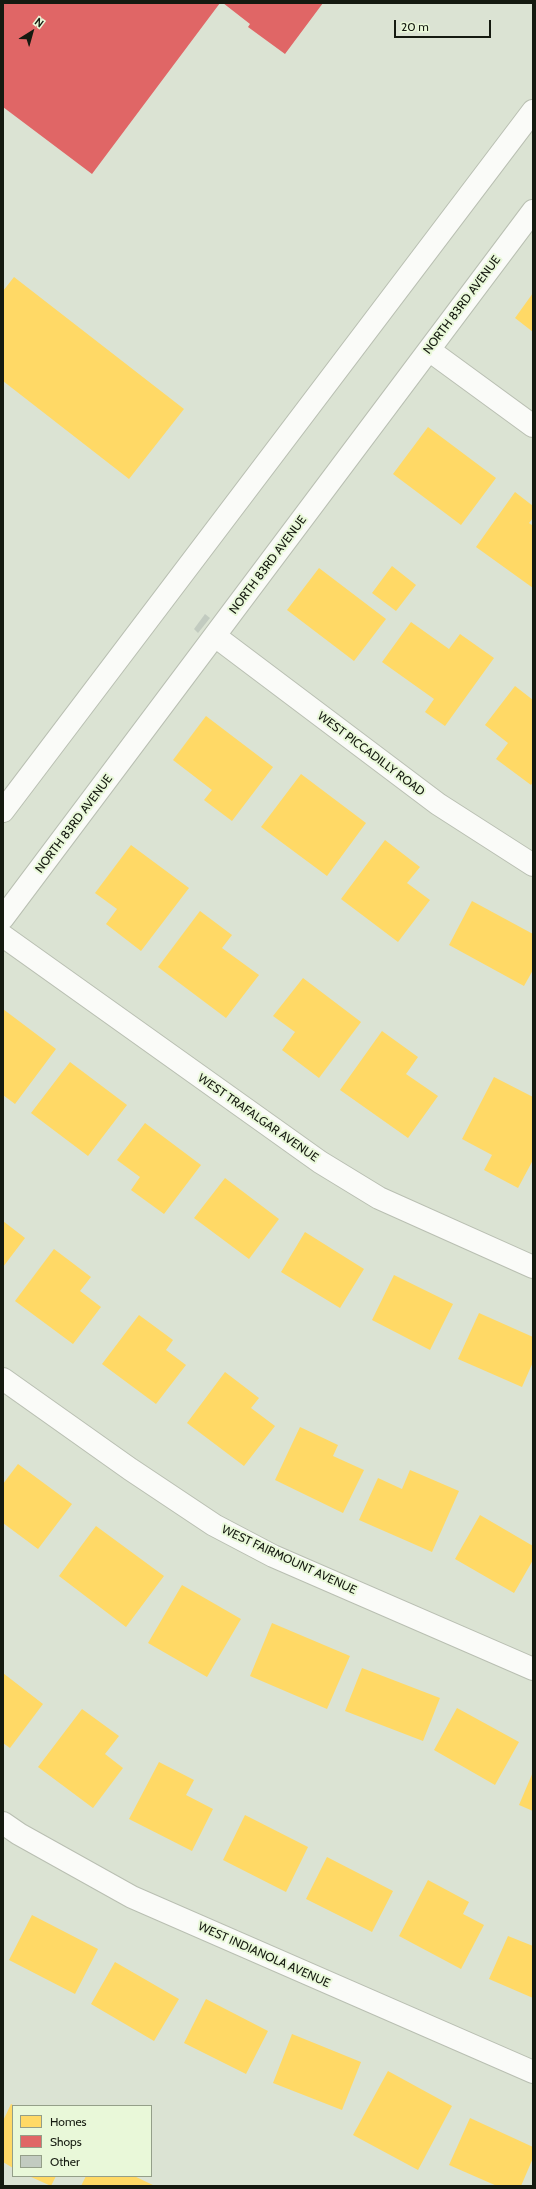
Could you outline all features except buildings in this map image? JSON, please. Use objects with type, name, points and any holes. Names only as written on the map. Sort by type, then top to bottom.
[{"type":"street","points":[[3,811],[533,110]]},
{"type":"street","name":"NORTH 83RD AVENUE","points":[[3,918],[533,211]]},
{"type":"street","points":[[429,350],[533,426]]},
{"type":"street","name":"WEST PICCADILLY ROAD","points":[[215,636],[438,804],[533,865]]},
{"type":"street","name":"WEST TRAFALGAR AVENUE","points":[[3,936],[320,1162],[379,1198],[533,1267]]},
{"type":"street","name":"WEST FAIRMOUNT AVENUE","points":[[3,1379],[130,1469],[214,1525],[273,1556],[533,1669]]},
{"type":"street","name":"WEST INDIANOLA AVENUE","points":[[3,1822],[19,1834],[132,1897],[533,2072]]}]
